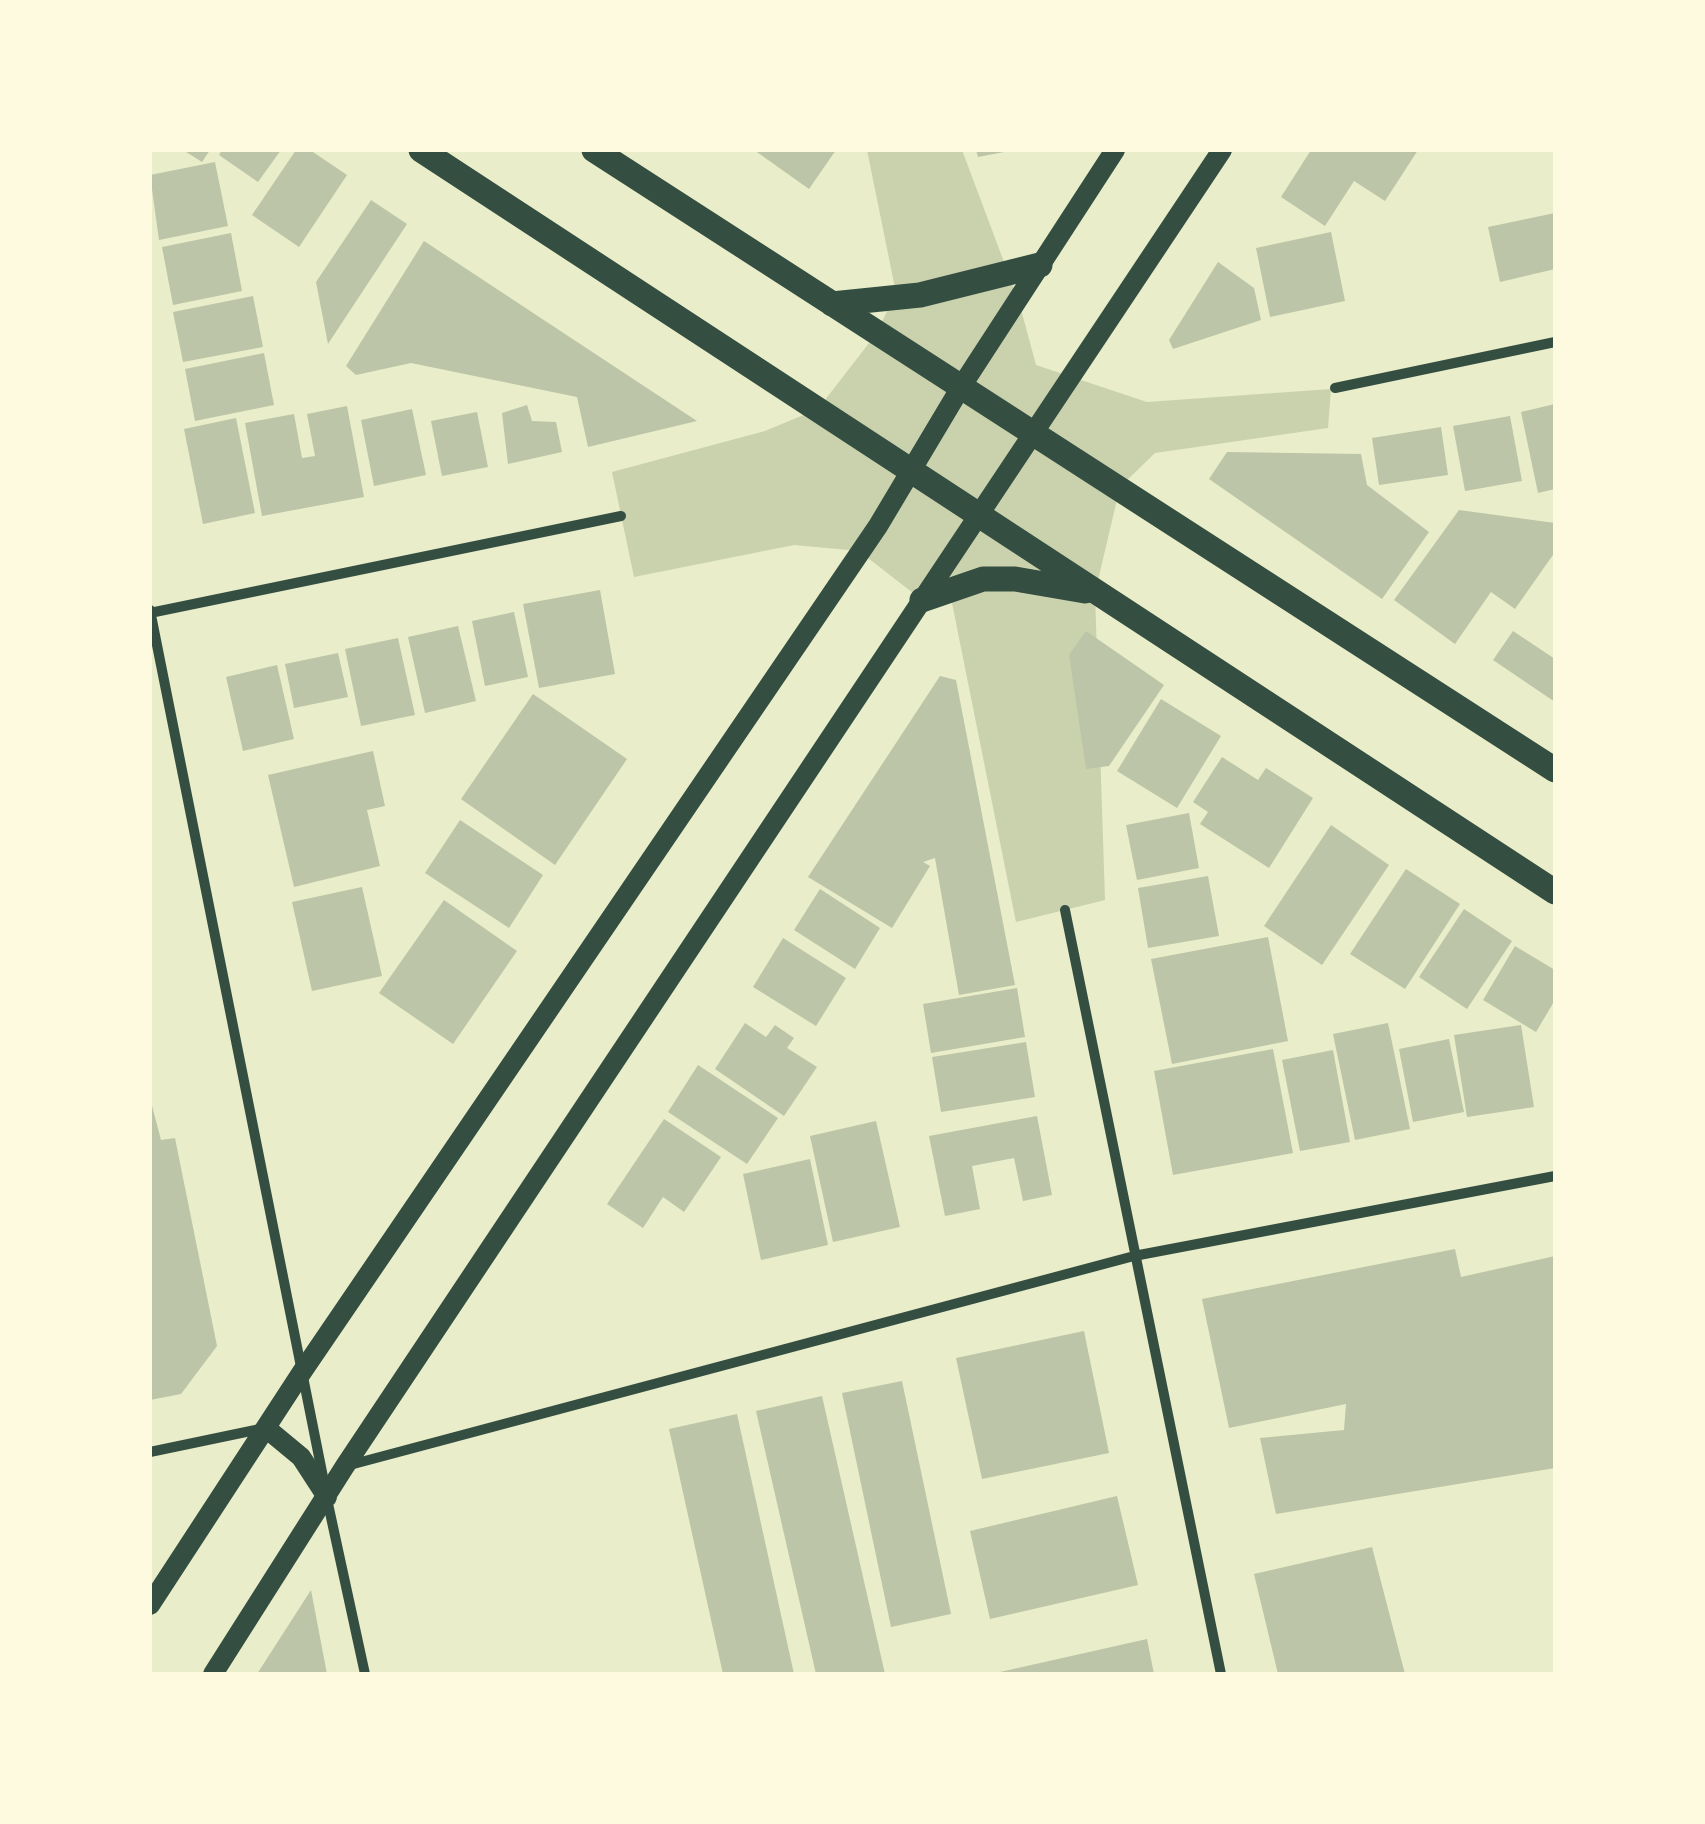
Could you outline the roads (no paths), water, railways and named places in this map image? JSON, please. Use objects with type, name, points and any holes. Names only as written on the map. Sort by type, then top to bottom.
[{"type":"main road","points":[[421,150],[1555,892]]},
{"type":"main road","points":[[594,150],[1555,770]]},
{"type":"main road","points":[[150,1605],[302,1372],[611,923],[910,473],[961,387],[1116,150]]},
{"type":"main road","points":[[213,1674],[345,1466],[1222,150]]},
{"type":"main road","points":[[832,304],[920,295],[1040,264]]},
{"type":"main road","points":[[922,600],[983,579],[1016,579],[1095,593]]},
{"type":"main road","points":[[266,1428],[301,1457],[327,1497]]},
{"type":"street","points":[[1335,388],[1555,342]]},
{"type":"street","points":[[365,1674],[150,612],[620,516]]},
{"type":"street","points":[[1066,910],[1221,1674]]},
{"type":"street","points":[[345,1466],[1134,1256],[1555,1176]]},
{"type":"street","points":[[150,1452],[266,1428]]}]
